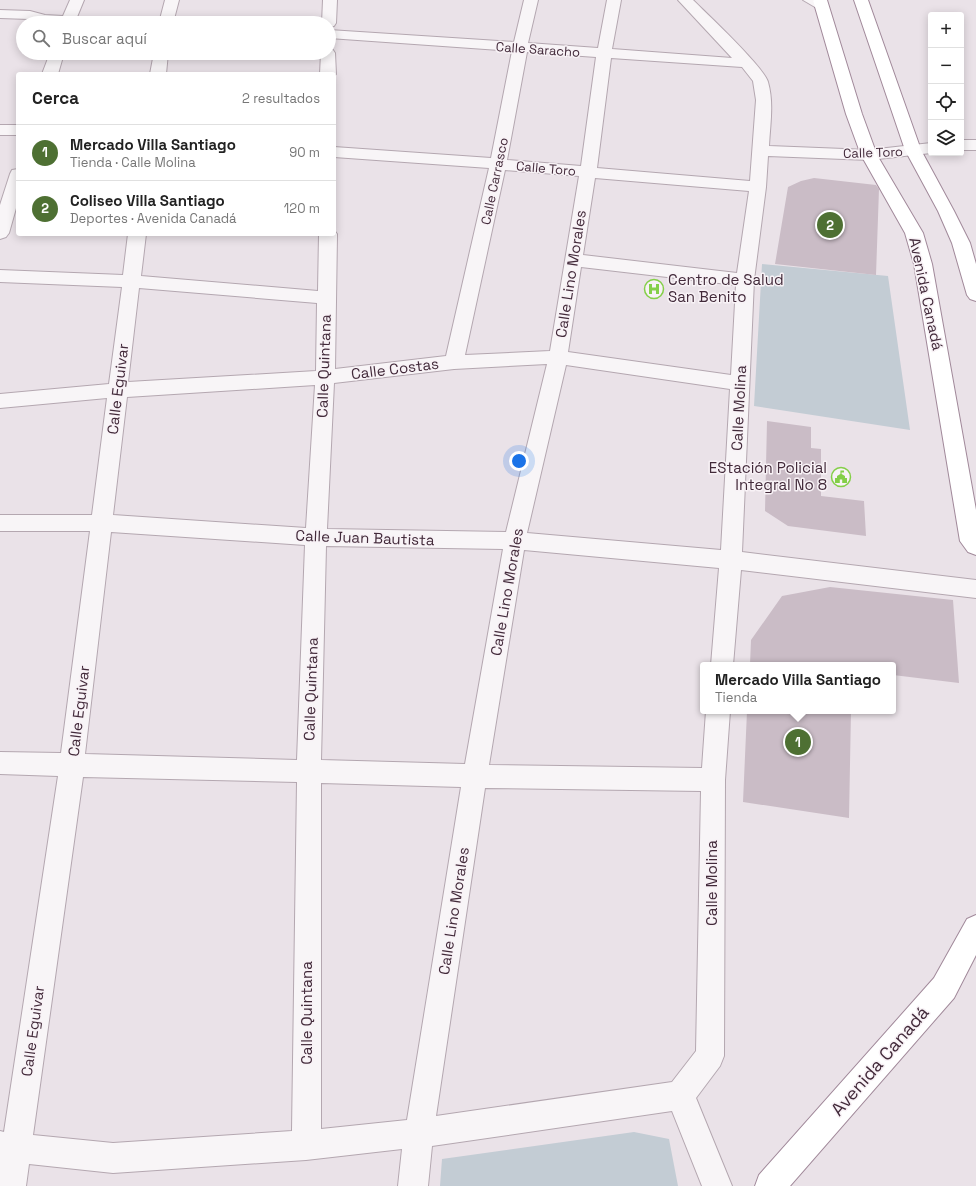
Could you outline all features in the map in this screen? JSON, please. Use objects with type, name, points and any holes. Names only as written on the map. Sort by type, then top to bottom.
[{"type":"highway","points":[[861,0],[913,150],[946,211],[961,243],[976,295]]},
{"type":"highway","name":"Avenida Canadá","points":[[822,4],[854,114],[868,155],[914,233],[923,264],[971,542],[976,546]]},
{"type":"highway","name":"Avenida Canadá","points":[[770,1186],[944,988],[976,928]]},
{"type":"street","points":[[69,16],[76,0]]},
{"type":"street","points":[[168,16],[172,0]]},
{"type":"street","points":[[329,16],[330,0]]},
{"type":"street","name":"Calle Carrasco","points":[[454,362],[498,164],[520,48],[532,0]]},
{"type":"street","name":"Calle Lino Morales","points":[[413,1186],[419,1133],[475,776],[515,541],[558,357],[588,172],[604,54],[614,0]]},
{"type":"street","name":"Calle Molina","points":[[685,0],[746,63],[760,80],[764,100],[758,187],[745,280],[730,560],[722,662]]},
{"type":"street","points":[[0,14],[34,16]]},
{"type":"street","name":"Calle Saracho","points":[[336,35],[746,63]]},
{"type":"street","points":[[51,72],[55,60]]},
{"type":"street","points":[[158,72],[160,60]]},
{"type":"street","points":[[328,60],[328,72]]},
{"type":"street","points":[[0,130],[16,130]]},
{"type":"street","points":[[964,145],[976,145]]},
{"type":"street","name":"Calle Toro","points":[[760,151],[868,155],[928,148]]},
{"type":"street","name":"Calle Toro","points":[[336,152],[498,164],[758,187]]},
{"type":"street","points":[[0,233],[16,181]]},
{"type":"street","name":"Calle Eguivar","points":[[11,1186],[8,1147],[72,765],[137,236]]},
{"type":"street","name":"Calle Quintana","points":[[306,1145],[309,772],[316,537],[325,377],[328,236]]},
{"type":"street","points":[[573,260],[745,280]]},
{"type":"street","points":[[0,276],[132,281],[327,298]]},
{"type":"street","name":"Calle Costas","points":[[0,401],[119,390],[325,377],[454,362],[558,357],[740,383]]},
{"type":"street","name":"Calle Juan Bautista","points":[[0,522],[102,523],[316,537],[515,541],[730,560],[976,588]]},
{"type":"street","name":"Calle Molina","points":[[680,1095],[710,1056],[713,780],[718,714]]},
{"type":"street","points":[[0,763],[475,776],[713,780]]},
{"type":"street","points":[[8,1147],[113,1158],[306,1145],[419,1133],[680,1095],[717,1186]]},
{"type":"lane","name":"Avenida Canadá","points":[[806,0],[822,4]]},
{"type":"shaded area","points":[[762,264],[888,276],[910,430],[754,406]]},
{"type":"shaded area","points":[[634,1132],[669,1139],[678,1186],[440,1186],[442,1159]]},
{"type":"building","points":[[814,178],[876,185],[879,189],[876,275],[775,264],[788,187],[801,181]]},
{"type":"building","points":[[767,421],[811,427],[811,448],[821,449],[821,496],[864,501],[866,536],[788,526],[765,511]]},
{"type":"building","points":[[830,587],[953,600],[959,683],[896,675],[896,662],[750,662],[751,640],[782,596]]},
{"type":"building","points":[[747,714],[851,714],[849,818],[743,802]]},
{"type":"place","name":"Coliseo Villa Santiago","points":[[830,225]]},
{"type":"place","name":"Centro de Salud San Benito","points":[[654,289]]},
{"type":"place","name":"EStación Policial Integral No 8","points":[[841,477]]},
{"type":"place","name":"Mercado Villa Santiago","points":[[798,742]]}]
